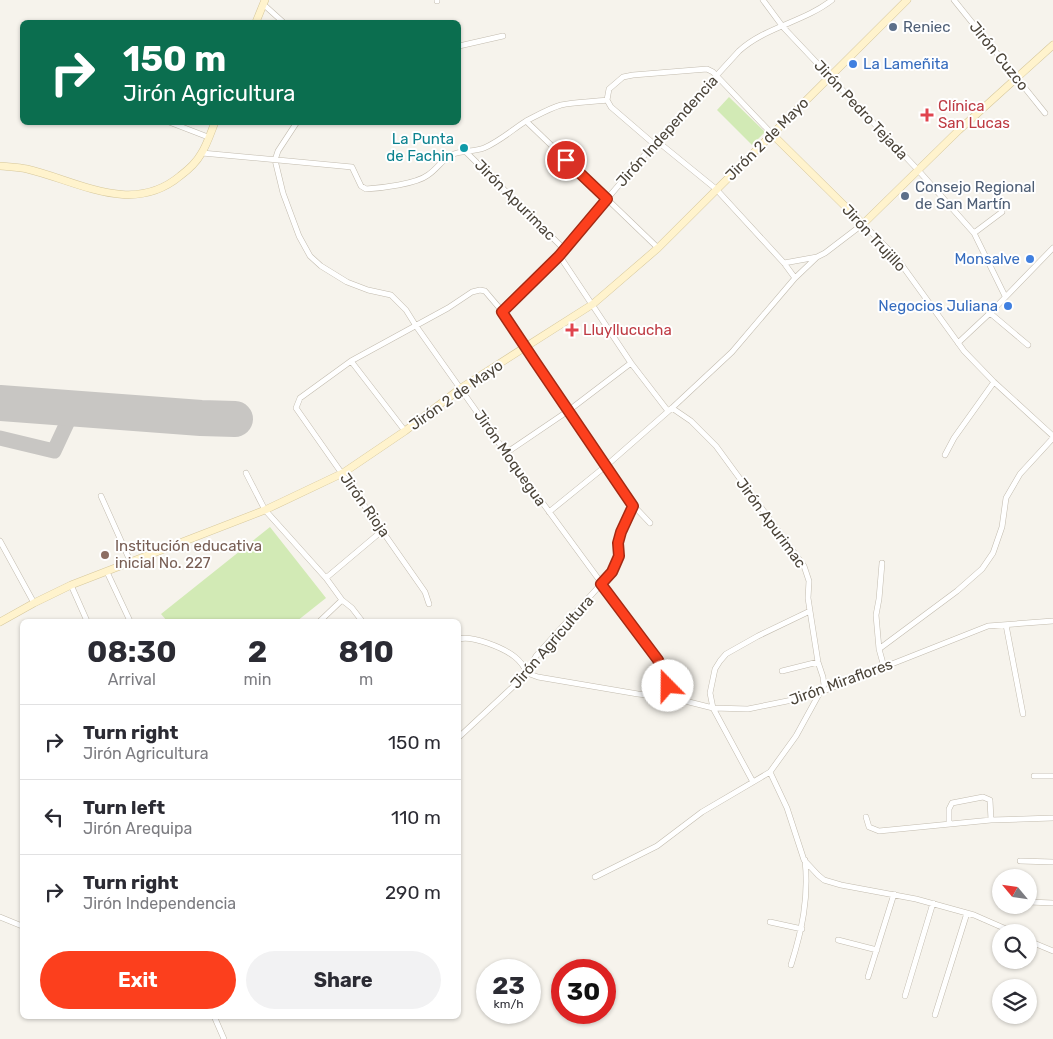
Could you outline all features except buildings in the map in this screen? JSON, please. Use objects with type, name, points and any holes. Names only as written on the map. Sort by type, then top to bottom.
[{"type":"main road","name":"Jirón 2 de Mayo","points":[[0,622],[71,585],[265,510],[343,473],[405,431],[461,388],[593,304],[658,248],[907,0]]},
{"type":"main road","points":[[257,20],[264,2]]},
{"type":"main road","points":[[863,224],[1016,77],[1053,45]]},
{"type":"main road","points":[[0,166],[26,169],[104,192],[137,195],[156,190],[173,182],[189,169],[202,153],[214,125]]},
{"type":"main road","name":"Jirón Trujillo","points":[[772,134],[863,224]]},
{"type":"street","name":"Jirón Pedro Tejada","points":[[763,0],[783,27],[918,170],[974,233],[1005,296]]},
{"type":"street","name":"Jirón Independencia","points":[[502,312],[559,256],[656,143],[744,46],[752,40],[808,15],[832,0]]},
{"type":"street","name":"Jirón Cuzco","points":[[954,0],[1045,113]]},
{"type":"street","points":[[264,2],[281,20]]},
{"type":"street","points":[[461,46],[503,36]]},
{"type":"street","name":"Jirón Trujillo","points":[[607,100],[609,89],[623,77],[707,69],[713,72],[772,134]]},
{"type":"street","points":[[202,153],[352,167],[361,186],[366,189],[402,184],[427,176],[444,160],[457,152],[485,148],[510,134],[526,121],[561,105],[607,100],[611,107],[716,189],[784,263],[795,278]]},
{"type":"street","points":[[526,121],[658,248]]},
{"type":"street","points":[[177,125],[208,137]]},
{"type":"street","points":[[275,160],[278,151],[295,125]]},
{"type":"street","name":"Jirón Apurimac","points":[[465,151],[564,249]]},
{"type":"street","name":"Jirón Moquegua","points":[[275,160],[283,193],[299,236],[310,256],[321,266],[347,282],[368,290],[391,294],[406,310],[506,453],[658,660],[672,698]]},
{"type":"street","points":[[974,233],[1002,212]]},
{"type":"street","points":[[549,512],[670,410],[732,352],[795,278],[816,257],[837,245],[863,224]]},
{"type":"street","name":"Jirón Trujillo","points":[[863,224],[896,257],[964,351],[1053,437]]},
{"type":"street","points":[[958,342],[990,313],[1053,248]]},
{"type":"street","name":"Jirón Apurimac","points":[[559,256],[631,363],[670,410],[691,421],[716,446],[804,566],[809,582],[808,598],[818,662],[824,677],[824,685],[821,692]]},
{"type":"street","points":[[784,263],[816,257]]},
{"type":"street","points":[[405,431],[351,362],[472,292],[485,291],[502,312],[633,506],[650,523]]},
{"type":"street","points":[[990,313],[1028,345]]},
{"type":"street","name":"Jirón Rioja","points":[[351,362],[300,398],[296,408],[383,530],[425,592],[429,604]]},
{"type":"street","points":[[506,453],[568,411],[631,363]]},
{"type":"street","points":[[945,455],[954,438],[994,382]]},
{"type":"street","points":[[878,649],[958,591],[982,569],[992,552],[1002,527],[1006,498],[1020,474],[1053,437]]},
{"type":"street","points":[[246,473],[265,510],[360,619]]},
{"type":"street","points":[[101,496],[131,563]]},
{"type":"street","name":"Jirón Agricultura","points":[[461,735],[526,673],[536,656],[612,572],[619,556],[618,543],[621,532],[633,506]]},
{"type":"street","points":[[326,578],[383,530]]},
{"type":"street","points":[[0,541],[34,603]]},
{"type":"street","points":[[882,563],[876,615],[878,649],[884,667]]},
{"type":"street","points":[[107,572],[129,619]]},
{"type":"street","points":[[71,585],[86,619]]},
{"type":"street","points":[[322,619],[342,600]]},
{"type":"street","points":[[753,782],[713,708],[710,692],[715,669],[726,654],[810,611]]},
{"type":"street","name":"Jirón Miraflores","points":[[526,673],[573,683],[672,698],[713,708],[748,709],[802,698],[821,692],[935,645],[988,626],[1053,620]]},
{"type":"street","points":[[1006,625],[1023,714]]},
{"type":"street","points":[[461,639],[474,638],[510,654],[523,665],[526,673]]},
{"type":"street","points":[[782,671],[818,662]]},
{"type":"street","points":[[595,877],[657,846],[702,812],[770,772],[796,736],[821,692]]},
{"type":"street","points":[[770,772],[787,808],[804,860],[807,883],[802,929],[791,965]]},
{"type":"street","points":[[1034,776],[1053,776]]},
{"type":"street","points":[[950,823],[949,809],[952,802],[983,797],[990,800],[992,820]]},
{"type":"street","points":[[866,817],[869,827],[876,830],[992,820],[1053,818]]},
{"type":"street","points":[[804,860],[824,880],[934,904],[967,913],[994,924]]},
{"type":"street","points":[[1020,861],[1053,862]]},
{"type":"street","points":[[807,883],[814,880],[818,875]]},
{"type":"street","points":[[868,977],[894,894]]},
{"type":"street","points":[[1038,902],[1053,903]]},
{"type":"street","points":[[905,996],[934,904]]},
{"type":"street","points":[[935,1015],[967,913]]},
{"type":"street","points":[[0,918],[20,925]]},
{"type":"street","points":[[770,922],[802,929]]},
{"type":"street","points":[[838,940],[876,950]]},
{"type":"street","points":[[1037,944],[1053,951]]},
{"type":"street","points":[[215,1019],[224,1039]]},
{"type":"green space","points":[[729,97],[765,132],[752,145],[717,110]]},
{"type":"green space","points":[[270,527],[326,598],[300,619],[165,619],[161,614]]},
{"type":"taxiway","points":[[0,438],[54,451],[74,408]]},
{"type":"runway","points":[[0,403],[235,419]]},
{"type":"place","name":"Reniec","points":[[893,27]]},
{"type":"place","name":"La Lameñita","points":[[853,64]]},
{"type":"place","name":"Clínica San Lucas","points":[[927,115]]},
{"type":"place","name":"La Punta de Fachin","points":[[464,148]]},
{"type":"place","name":"Consejo Regional de San Martín","points":[[905,196]]},
{"type":"place","name":"Monsalve","points":[[1030,259]]},
{"type":"place","name":"Negocios Juliana","points":[[1008,306]]},
{"type":"place","name":"Lluyllucucha","points":[[572,330]]},
{"type":"place","name":"Institución educativa inicial No. 227","points":[[105,555]]},
{"type":"route","points":[[566,160],[607,199],[559,256],[502,312],[633,506],[621,532],[618,543],[619,556],[612,572],[601,584],[658,660],[668,686]]}]
